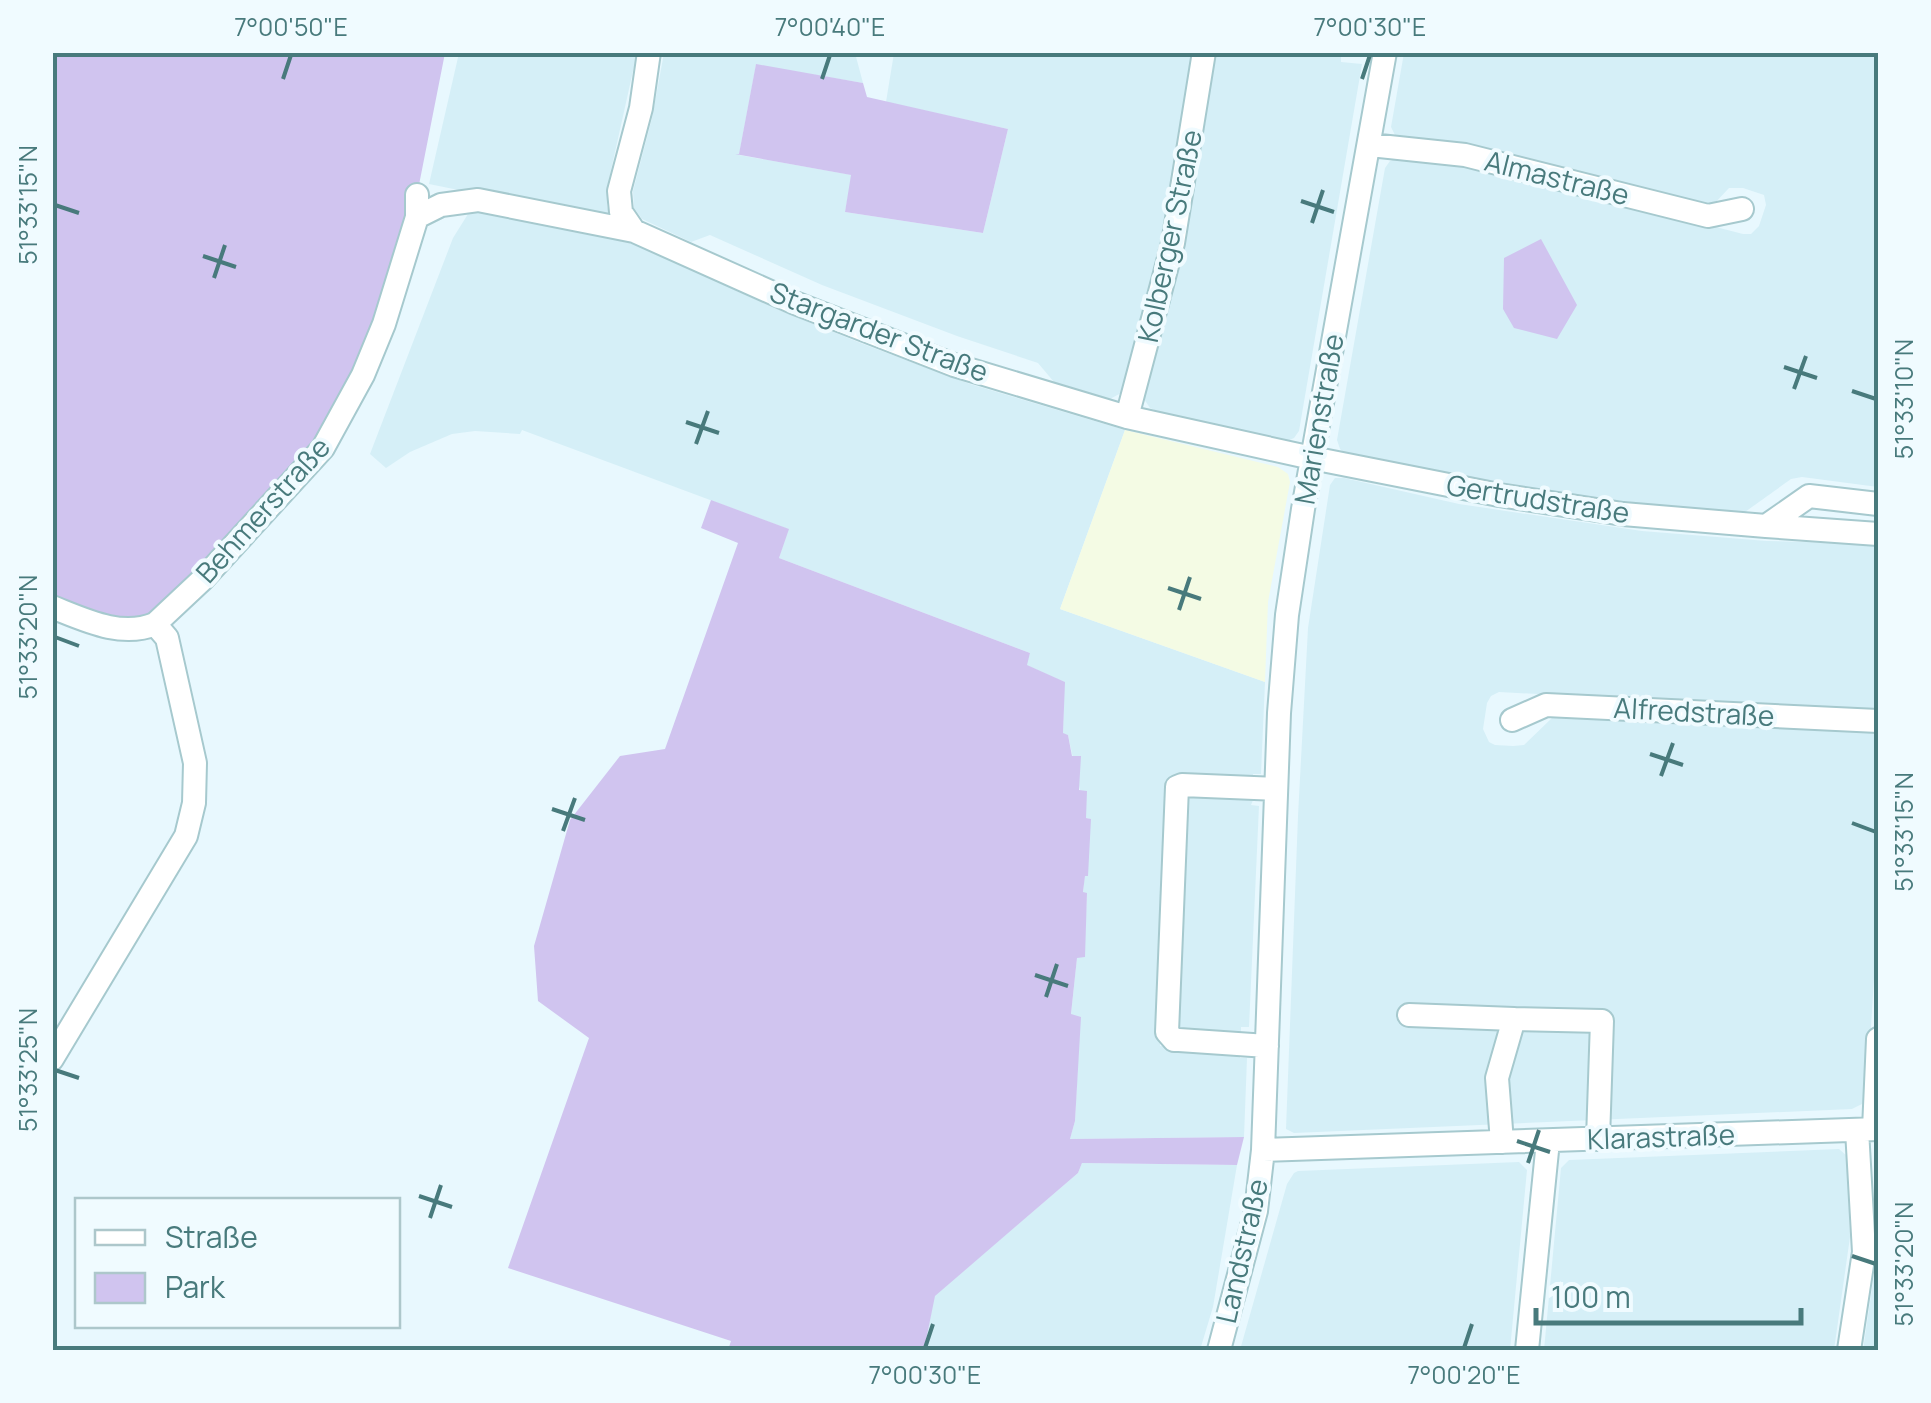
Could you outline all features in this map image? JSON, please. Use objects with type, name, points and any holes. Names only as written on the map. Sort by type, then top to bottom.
[{"type":"street","points":[[634,231],[621,212],[620,191],[649,52]]},
{"type":"street","name":"Kolberger Straße","points":[[1127,417],[1173,243],[1204,52]]},
{"type":"street","name":"Marienstraße","points":[[1263,1150],[1279,713],[1287,614],[1385,52]]},
{"type":"street","name":"Almastraße","points":[[1370,144],[1465,155],[1708,216],[1742,209]]},
{"type":"street","name":"Behmerstraße","points":[[156,624],[203,579],[323,448],[363,375],[384,324],[417,206],[478,200],[634,231]]},
{"type":"street","name":"Stargarder Straße","points":[[634,231],[795,303],[954,364],[1127,417],[1312,458]]},
{"type":"street","name":"Gertrudstraße","points":[[1312,458],[1499,495],[1623,514],[1878,534]]},
{"type":"street","points":[[1766,526],[1809,496],[1878,504]]},
{"type":"street","points":[[52,608],[96,625],[126,630],[156,624],[167,638],[195,763],[194,803],[186,836],[52,1059]]},
{"type":"street","name":"Alfredstraße","points":[[1512,720],[1546,705],[1878,721]]},
{"type":"street","points":[[1267,1046],[1174,1040],[1167,1032],[1177,788],[1182,784],[1276,789]]},
{"type":"street","points":[[1410,1016],[1602,1021],[1598,1139]]},
{"type":"street","points":[[1502,1142],[1497,1078],[1514,1019]]},
{"type":"street","points":[[1850,1350],[1864,1252],[1878,1039]]},
{"type":"street","name":"Klarastraße","points":[[1263,1150],[1870,1129]]},
{"type":"street","points":[[1527,1350],[1548,1141]]},
{"type":"street","name":"Landstraße","points":[[1219,1350],[1256,1211],[1263,1150]]},
{"type":"shaded area","points":[[1878,52],[1878,487],[1791,479],[1738,513],[1552,492],[1343,452],[1337,440],[1385,168],[1390,161],[1464,166],[1743,234],[1751,234],[1759,226],[1766,205],[1764,195],[1743,188],[1729,188],[1708,205],[1396,137],[1391,127],[1404,53]]},
{"type":"shaded area","points":[[459,53],[637,53],[607,188],[612,221],[429,184]]},
{"type":"shaded area","points":[[664,53],[855,53],[863,83],[756,65],[739,155],[852,175],[845,212],[983,233],[1008,129],[886,102],[894,53],[1193,53],[1174,183],[1123,392],[1110,399],[1054,382],[1038,363],[822,285],[710,235],[691,242],[642,219],[634,208],[633,191]]},
{"type":"shaded area","points":[[1214,53],[1341,53],[1341,62],[1362,64],[1299,431],[1285,442],[1161,413],[1150,408],[1144,399],[1187,220]]},
{"type":"shaded area","points":[[473,206],[626,240],[863,344],[970,384],[1125,430],[1060,609],[1265,682],[1261,774],[1253,774],[1253,779],[1173,779],[1160,1046],[1243,1050],[1240,1058],[1247,1058],[1244,1137],[1070,1139],[1075,1121],[1080,1018],[1071,1015],[1077,957],[1084,957],[1087,893],[1083,893],[1090,819],[1086,818],[1068,735],[1063,734],[1064,682],[1026,665],[1030,653],[779,558],[788,529],[522,430],[520,434],[452,434],[410,452],[386,468],[370,454],[453,238]]},
{"type":"shaded area","points":[[1125,430],[1278,467],[1288,474],[1290,482],[1268,602],[1265,682],[1060,609]]},
{"type":"shaded area","points":[[1335,478],[1459,504],[1642,531],[1767,541],[1878,544],[1878,712],[1499,692],[1487,703],[1483,729],[1489,742],[1513,746],[1524,745],[1560,715],[1878,731],[1878,912],[1867,1093],[1862,1104],[1852,1109],[1294,1133],[1286,1129],[1308,628],[1330,485]]},
{"type":"shaded area","points":[[1198,795],[1254,798],[1251,805],[1259,806],[1249,1027],[1241,1027],[1244,1035],[1189,1032],[1177,1026],[1186,803]]},
{"type":"shaded area","points":[[1839,1149],[1847,1156],[1850,1237],[1834,1350],[1544,1350],[1561,1168],[1569,1160]]},
{"type":"shaded area","points":[[1519,1162],[1527,1170],[1510,1350],[1240,1350],[1287,1184],[1294,1173]]},
{"type":"shaded area","points":[[1082,1163],[1237,1165],[1213,1307],[1200,1350],[924,1350],[934,1296],[1078,1173]]},
{"type":"shaded area","points":[[1878,1242],[1878,1350],[1863,1350],[1877,1254]]},
{"type":"green space","points":[[52,53],[445,53],[417,195],[343,415],[153,623],[53,607]]},
{"type":"green space","points":[[756,64],[863,83],[867,97],[1008,129],[983,233],[845,212],[851,175],[735,154],[739,154]]},
{"type":"green space","points":[[1541,239],[1577,305],[1557,339],[1514,328],[1503,309],[1504,258]]},
{"type":"green space","points":[[711,500],[789,529],[779,558],[1030,653],[1027,665],[1065,682],[1063,733],[1068,735],[1072,756],[1081,756],[1079,790],[1087,791],[1086,818],[1091,819],[1088,876],[1083,892],[1087,893],[1085,957],[1077,958],[1071,1014],[1081,1017],[1075,1121],[1070,1139],[1244,1137],[1237,1165],[1082,1163],[1078,1173],[935,1296],[924,1350],[728,1350],[731,1341],[508,1268],[589,1038],[538,1001],[534,946],[570,820],[620,756],[665,749],[738,543],[701,528]]}]
